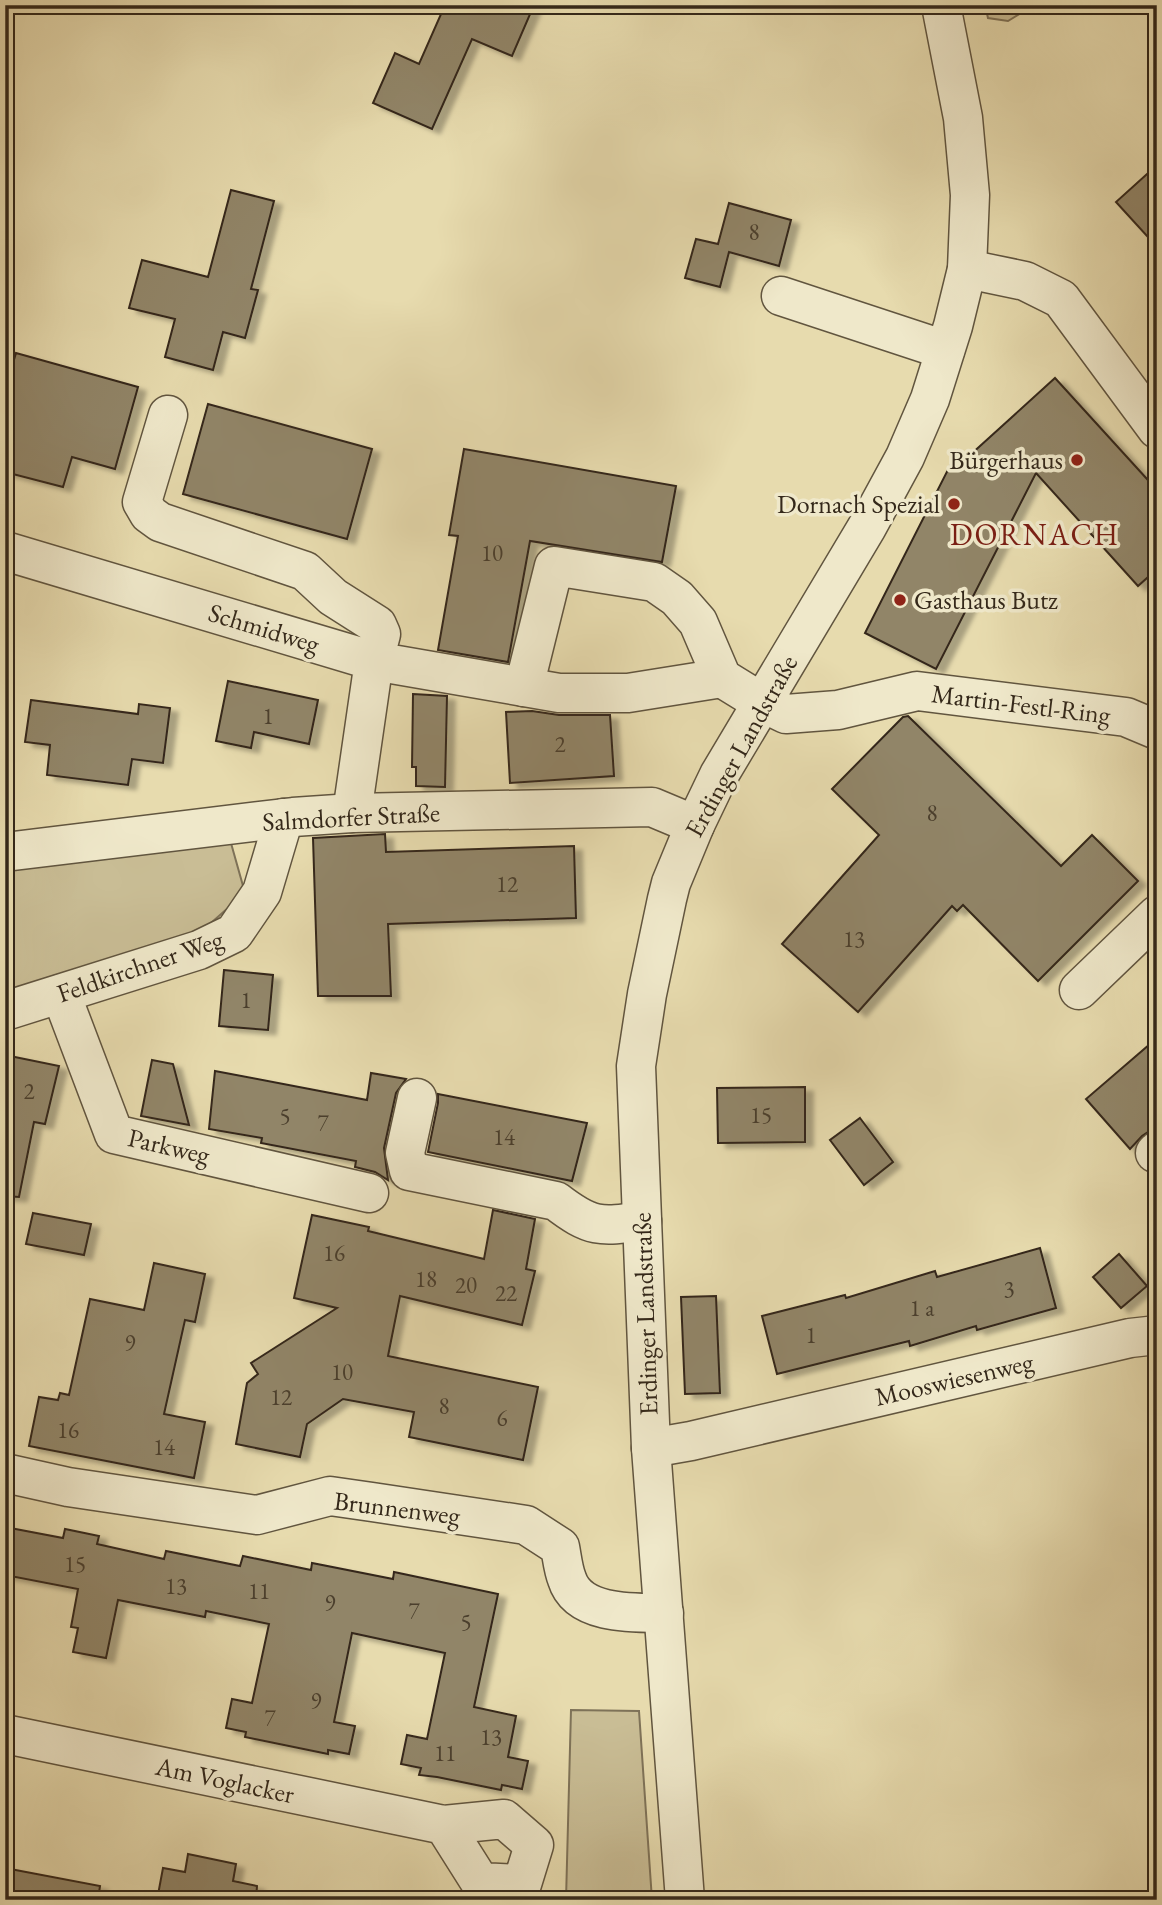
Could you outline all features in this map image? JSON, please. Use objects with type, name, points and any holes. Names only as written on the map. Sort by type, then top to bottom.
[{"type":"street","name":"Erdinger Landstraße","points":[[685,1900],[651,1448],[636,1066],[647,994],[669,891],[695,825],[719,775],[867,527],[905,457],[930,399],[945,350],[967,269],[970,195],[963,118],[941,5]]},
{"type":"street","points":[[967,269],[1025,281],[1061,299],[1150,402]]},
{"type":"street","points":[[781,296],[945,350]]},
{"type":"street","points":[[168,415],[142,502],[149,514],[160,522],[304,571],[333,597],[377,625],[381,634],[374,661],[352,813]]},
{"type":"street","name":"Schmidweg","points":[[5,551],[374,661],[559,693],[628,693],[722,678]]},
{"type":"street","points":[[524,687],[554,566],[654,582],[677,598],[698,622],[722,678]]},
{"type":"street","name":"Martin-Festl-Ring","points":[[722,678],[786,714],[838,710],[917,691],[1126,717],[1157,730]]},
{"type":"street","name":"Salmdorfer Straße","points":[[5,852],[284,818],[352,813],[652,807],[695,825]]},
{"type":"street","name":"Feldkirchner Weg","points":[[5,1011],[200,950],[234,933],[262,892],[284,818]]},
{"type":"street","points":[[1079,990],[1157,915]]},
{"type":"street","name":"Parkweg","points":[[61,994],[114,1134],[369,1193]]},
{"type":"street","points":[[417,1098],[405,1153],[410,1171],[556,1201],[590,1223],[606,1226],[642,1221]]},
{"type":"street","name":"Mooswiesenweg","points":[[651,1448],[691,1441],[756,1442],[1130,1338],[1157,1335]]},
{"type":"street","name":"Brunnenweg","points":[[5,1473],[68,1487],[257,1515],[330,1496],[526,1525],[561,1546],[567,1582],[584,1602],[621,1613],[663,1613]]},
{"type":"street","name":"Am Voglacker","points":[[5,1734],[444,1825]]},
{"type":"shaded area","points":[[985,5],[1034,5],[1008,21],[988,18]]},
{"type":"shaded area","points":[[229,836],[245,893],[203,930],[5,995],[5,869]]},
{"type":"shaded area","points":[[571,1710],[639,1711],[652,1900],[566,1900]]},
{"type":"building","points":[[445,5],[534,5],[512,56],[472,39],[432,129],[373,103],[395,53],[419,64]]},
{"type":"building","points":[[1157,165],[1157,247],[1116,202]]},
{"type":"building","points":[[231,190],[274,201],[251,289],[258,290],[245,338],[223,332],[213,370],[165,357],[175,319],[129,308],[142,260],[208,277]]},
{"type":"building","points":[[729,203],[791,220],[779,266],[729,252],[720,287],[685,278],[696,239],[718,244]]},
{"type":"building","points":[[16,353],[138,387],[115,469],[72,457],[63,487],[5,472],[5,390]]},
{"type":"building","points":[[1055,378],[1157,490],[1157,569],[1138,586],[1036,473],[936,669],[865,633],[958,450],[969,456]]},
{"type":"building","points":[[208,404],[372,449],[347,539],[183,494]]},
{"type":"building","points":[[464,449],[676,486],[662,562],[530,541],[508,662],[438,650],[458,536],[449,535]]},
{"type":"building","points":[[228,681],[318,700],[309,744],[254,732],[251,748],[216,741]]},
{"type":"building","points":[[413,694],[447,696],[445,787],[416,786],[416,767],[412,767]]},
{"type":"building","points":[[31,700],[138,714],[139,704],[170,708],[163,763],[132,759],[128,785],[47,775],[50,745],[25,742]]},
{"type":"building","points":[[532,711],[559,715],[610,715],[614,776],[510,783],[506,712]]},
{"type":"building","points":[[908,716],[1061,866],[1092,835],[1138,881],[1038,981],[963,905],[957,911],[952,906],[858,1012],[782,944],[879,835],[832,789],[903,717]]},
{"type":"building","points":[[385,834],[386,852],[574,846],[576,918],[388,924],[391,996],[318,996],[313,838]]},
{"type":"building","points":[[224,970],[273,975],[268,1030],[219,1026]]},
{"type":"building","points":[[1157,1038],[1157,1126],[1142,1136],[1130,1149],[1086,1099]]},
{"type":"building","points":[[5,1055],[59,1066],[45,1124],[34,1122],[19,1197],[5,1196]]},
{"type":"building","points":[[152,1060],[173,1064],[189,1125],[141,1116]]},
{"type":"building","points":[[215,1071],[367,1100],[371,1073],[406,1079],[396,1093],[384,1148],[388,1180],[375,1172],[355,1167],[356,1161],[261,1143],[262,1138],[209,1129]]},
{"type":"building","points":[[805,1087],[805,1142],[718,1143],[717,1088]]},
{"type":"building","points":[[438,1094],[587,1123],[572,1181],[428,1152]]},
{"type":"building","points":[[860,1118],[893,1162],[864,1185],[830,1140]]},
{"type":"building","points":[[493,1210],[535,1219],[526,1269],[535,1271],[522,1325],[400,1296],[388,1356],[538,1387],[523,1460],[409,1437],[414,1412],[343,1399],[307,1424],[300,1457],[236,1444],[247,1383],[258,1374],[251,1363],[337,1308],[294,1298],[312,1215],[369,1227],[368,1231],[484,1259]]},
{"type":"building","points":[[33,1213],[91,1224],[84,1255],[26,1244]]},
{"type":"building","points":[[1040,1248],[1056,1308],[977,1330],[976,1326],[910,1346],[909,1341],[777,1374],[762,1316],[845,1295],[846,1298],[935,1271],[937,1277]]},
{"type":"building","points":[[1119,1254],[1147,1286],[1121,1308],[1093,1277]]},
{"type":"building","points":[[154,1263],[205,1274],[195,1322],[185,1320],[164,1414],[205,1422],[194,1478],[29,1446],[39,1397],[58,1400],[60,1393],[69,1395],[90,1299],[144,1310]]},
{"type":"building","points":[[716,1296],[720,1393],[685,1394],[681,1297]]},
{"type":"building","points":[[5,1527],[63,1538],[65,1529],[99,1536],[97,1544],[164,1559],[166,1551],[240,1566],[243,1556],[311,1570],[312,1563],[393,1579],[394,1572],[498,1594],[474,1707],[516,1716],[508,1757],[528,1761],[522,1789],[502,1785],[501,1790],[419,1775],[421,1768],[401,1764],[407,1735],[427,1739],[445,1653],[352,1633],[334,1722],[355,1726],[349,1754],[328,1750],[328,1754],[245,1737],[246,1732],[226,1728],[232,1699],[252,1703],[269,1624],[206,1611],[205,1617],[118,1600],[106,1658],[73,1652],[78,1628],[71,1627],[78,1589],[5,1575]]},
{"type":"building","points":[[188,1854],[236,1864],[233,1881],[257,1886],[256,1900],[157,1900],[163,1868],[185,1872]]},
{"type":"building","points":[[5,1868],[100,1886],[98,1900],[5,1900]]},
{"type":"place","name":"Bürgerhaus","points":[[1077,460]]},
{"type":"place","name":"Dornach Spezial","points":[[954,504]]},
{"type":"place","name":"Gasthaus Butz","points":[[900,600]]},
{"type":"district","name":"DORNACH","points":[[1035,535]]}]
